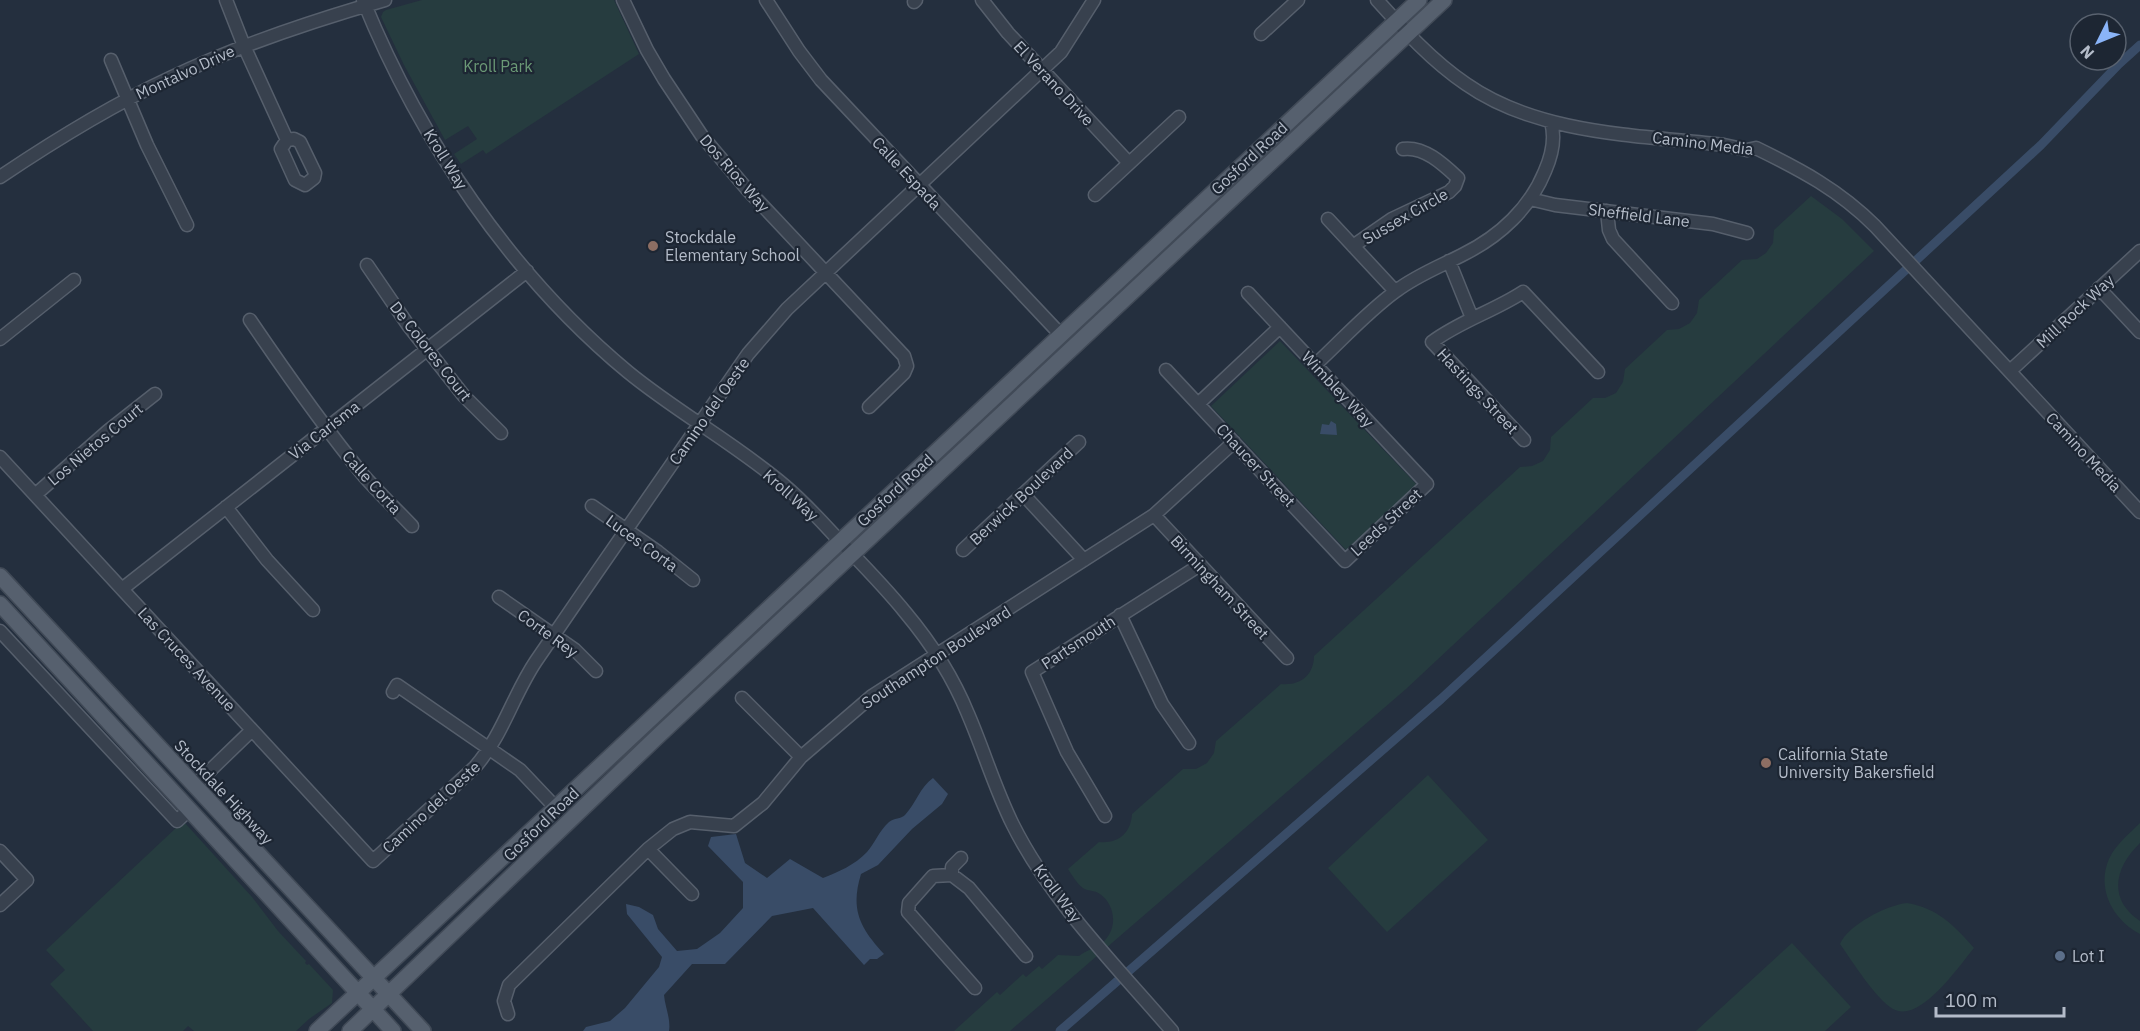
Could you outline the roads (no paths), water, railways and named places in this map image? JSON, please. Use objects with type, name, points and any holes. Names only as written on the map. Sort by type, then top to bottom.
[{"type":"main road","name":"Gosford Road","points":[[317,1031],[1419,0]]},
{"type":"main road","name":"Gosford Road","points":[[350,1031],[658,736],[1444,0]]},
{"type":"main road","name":"Stockdale Highway","points":[[0,576],[423,1031]]},
{"type":"main road","points":[[0,604],[393,1031]]},
{"type":"main road","points":[[110,722],[144,746],[182,785],[194,786]]},
{"type":"street","points":[[226,0],[244,46],[287,140]]},
{"type":"street","name":"Montalvo Drive","points":[[0,177],[75,129],[127,99],[170,78],[244,46],[364,3],[385,0]]},
{"type":"street","name":"Dos Rios Way","points":[[623,0],[664,80],[702,136],[746,188],[904,356],[907,366],[904,373],[869,407]]},
{"type":"street","name":"Calle Espada","points":[[766,0],[821,80],[1061,335]]},
{"type":"street","name":"El Verano Drive","points":[[982,0],[1008,33],[1129,163]]},
{"type":"street","name":"Camino del Oeste","points":[[373,861],[475,767],[490,749],[530,671],[748,354],[767,331],[825,273],[1042,70],[1068,42],[1094,0]]},
{"type":"street","points":[[1261,34],[1298,0]]},
{"type":"street","name":"Camino Media","points":[[1377,0],[1396,22],[1448,71],[1467,85],[1507,107],[1551,122],[1580,128],[1724,145],[1747,150],[1756,148],[1811,175],[1845,198],[1875,226],[2140,512]]},
{"type":"street","name":"Kroll Way","points":[[364,3],[404,88],[431,136],[471,198],[551,299],[597,345],[660,397],[785,486],[903,609],[937,654],[968,714],[1002,801],[1026,849],[1076,919],[1172,1031]]},
{"type":"street","points":[[111,60],[187,225]]},
{"type":"street","points":[[1095,195],[1179,117]]},
{"type":"street","points":[[1316,365],[1395,291],[1432,268],[1473,249],[1513,220],[1530,199],[1543,176],[1555,134],[1551,122]]},
{"type":"street","name":"Sussex Circle","points":[[1353,246],[1392,219],[1437,199],[1455,186],[1458,178],[1444,164],[1412,147],[1403,149]]},
{"type":"street","name":"Sheffield Lane","points":[[1530,199],[1713,224],[1747,233]]},
{"type":"street","points":[[1607,211],[1607,221],[1613,239],[1672,303]]},
{"type":"street","points":[[1328,219],[1395,291]]},
{"type":"street","name":"Mill Rock Way","points":[[2010,371],[2140,250]]},
{"type":"street","points":[[1449,261],[1472,318],[1493,309],[1523,291],[1598,372]]},
{"type":"street","name":"De Colores Court","points":[[368,265],[427,349],[464,396],[501,433]]},
{"type":"street","name":"Via Carisma","points":[[122,589],[527,271]]},
{"type":"street","points":[[0,339],[74,280]]},
{"type":"street","points":[[2099,288],[2140,332]]},
{"type":"street","name":"Wimbley Way","points":[[1248,293],[1427,484]]},
{"type":"street","name":"Hastings Street","points":[[1472,318],[1448,330],[1432,342],[1524,440]]},
{"type":"street","name":"Calle Corta","points":[[250,320],[305,401],[366,477],[412,526]]},
{"type":"street","points":[[1198,404],[1280,327]]},
{"type":"street","name":"Chaucer Street","points":[[1166,370],[1345,561]]},
{"type":"street","name":"Los Nietos Court","points":[[35,495],[108,431],[155,394]]},
{"type":"street","name":"Berwick Boulevard","points":[[963,550],[1079,441]]},
{"type":"street","name":"Southampton Boulevard","points":[[508,1014],[504,1001],[509,985],[648,849],[673,829],[690,822],[734,826],[763,803],[801,757],[872,696],[1154,515],[1233,442]]},
{"type":"street","name":"Las Cruces Avenue","points":[[0,457],[373,861]]},
{"type":"street","name":"Leeds Street","points":[[1345,561],[1427,484]]},
{"type":"street","points":[[1023,494],[1084,561]]},
{"type":"street","name":"Luces Corta","points":[[592,506],[693,580]]},
{"type":"street","points":[[226,507],[267,560],[313,610]]},
{"type":"street","name":"Birmingham Street","points":[[1154,515],[1287,658]]},
{"type":"street","name":"Partsmouth","points":[[1105,816],[1067,752],[1032,672],[1200,565]]},
{"type":"street","name":"Corte Rey","points":[[499,597],[575,650],[596,671]]},
{"type":"street","points":[[1120,615],[1162,704],[1189,743]]},
{"type":"street","points":[[0,631],[177,821],[190,809]]},
{"type":"street","points":[[393,692],[397,685],[520,770],[556,808]]},
{"type":"street","points":[[742,698],[801,757]]},
{"type":"street","points":[[194,786],[252,730]]},
{"type":"street","points":[[648,849],[692,894]]},
{"type":"street","points":[[0,851],[27,880],[0,905]]},
{"type":"street","points":[[952,875],[952,867],[961,858]]},
{"type":"street","points":[[975,988],[908,912],[909,903],[933,876],[952,875],[969,888],[1026,956]]},
{"type":"water","points":[[1331,421],[1336,424],[1337,435],[1320,434],[1322,424],[1329,425]]},
{"type":"water","points":[[933,778],[948,794],[942,804],[912,829],[878,865],[861,874],[857,898],[859,918],[869,936],[884,954],[877,959],[870,959],[864,965],[813,908],[772,916],[725,964],[692,964],[664,995],[669,1031],[583,1031],[586,1027],[610,1021],[625,1008],[659,967],[662,957],[627,914],[626,904],[639,907],[653,915],[658,929],[677,951],[697,949],[720,933],[743,908],[743,882],[708,846],[711,837],[736,834],[745,863],[767,878],[790,859],[823,878],[846,868],[862,857],[889,822],[905,815]]},
{"type":"waterway","points":[[1060,1031],[1441,699],[2041,145],[2140,45]]},
{"type":"place","name":"Stockdale Elementary School","points":[[653,246]]},
{"type":"place","name":"California State University Bakersfield","points":[[1766,763]]},
{"type":"place","name":"Lot I","points":[[2060,956]]},
{"type":"park label","name":"Kroll Park","points":[[498,66]]}]
